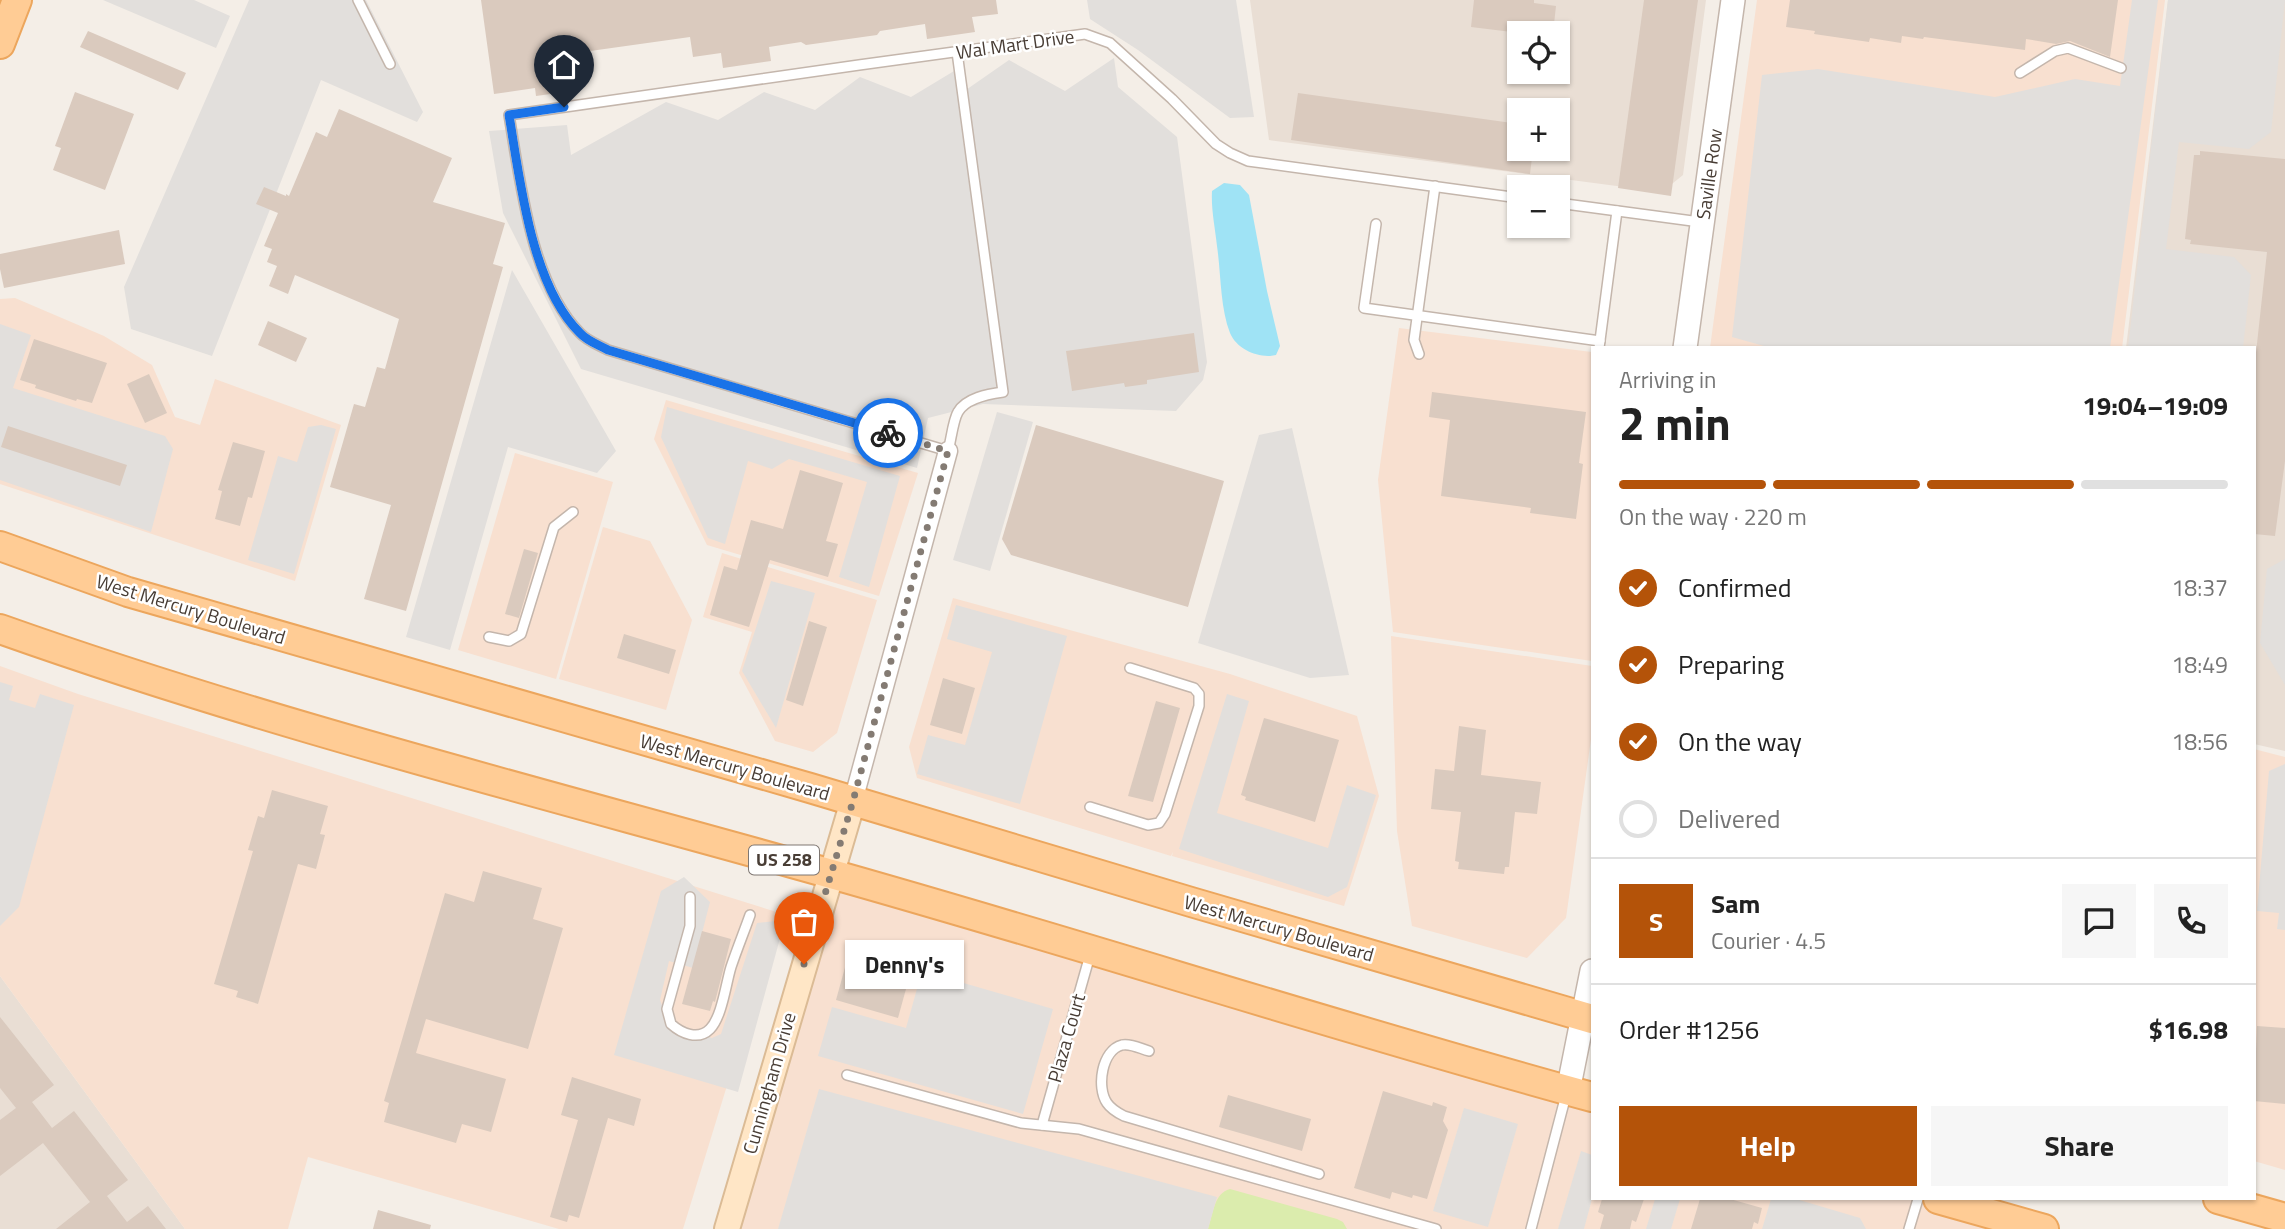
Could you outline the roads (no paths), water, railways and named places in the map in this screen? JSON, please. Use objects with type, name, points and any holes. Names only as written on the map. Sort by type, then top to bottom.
[{"type":"main road","points":[[0,44],[17,0]]},
{"type":"main road","name":"West Mercury Boulevard","points":[[0,546],[128,592],[1588,1017]]},
{"type":"main road","name":"US 258","points":[[0,629],[136,676],[461,771],[831,874],[1580,1094]]},
{"type":"main road","name":"Cunningham Drive","points":[[727,1229],[853,801]]},
{"type":"main road","points":[[1942,1200],[2044,1229]]},
{"type":"main road","points":[[2222,1200],[2285,1218]]},
{"type":"street","name":"Saville Row","points":[[1685,346],[1733,0]]},
{"type":"street","name":"Cunningham Drive","points":[[853,801],[948,451]]},
{"type":"street","points":[[1580,1094],[1591,982]]},
{"type":"lane","points":[[358,0],[390,64]]},
{"type":"lane","name":"Wal Mart Drive","points":[[948,451],[608,350],[581,335],[562,310],[535,248],[525,209],[509,115],[1085,34],[1110,43],[1172,99],[1216,144],[1248,161],[1507,196]]},
{"type":"lane","points":[[2020,73],[2055,51],[2068,48],[2121,68]]},
{"type":"lane","points":[[948,451],[958,412],[986,394],[1003,392],[957,52]]},
{"type":"lane","points":[[1419,354],[1414,340],[1435,186]]},
{"type":"lane","points":[[1570,205],[1702,223]]},
{"type":"lane","points":[[1376,224],[1364,308],[1600,345],[1617,211]]},
{"type":"lane","points":[[489,637],[509,641],[521,634],[554,527],[573,512]]},
{"type":"lane","points":[[1090,807],[1148,825],[1159,823],[1165,814],[1199,706],[1199,694],[1194,688],[1130,668]]},
{"type":"lane","points":[[690,897],[690,926],[667,1009],[671,1024],[686,1034],[704,1034],[714,1024],[750,915]]},
{"type":"lane","name":"Plaza Court","points":[[1042,1125],[1091,951]]},
{"type":"lane","points":[[1149,1051],[1128,1045],[1114,1048],[1110,1053],[1101,1081],[1102,1093],[1115,1111],[1124,1116],[1319,1174]]},
{"type":"lane","points":[[847,1075],[998,1118],[1079,1129],[1436,1229]]},
{"type":"lane","points":[[1531,1229],[1580,1094]]},
{"type":"lane","points":[[1909,1229],[1918,1200]]},
{"type":"water","points":[[1224,183],[1240,185],[1249,195],[1280,346],[1276,355],[1263,356],[1250,352],[1238,344],[1230,333],[1223,301],[1212,198],[1212,191]]},
{"type":"place","name":"Denny's","points":[[804,964]]}]
